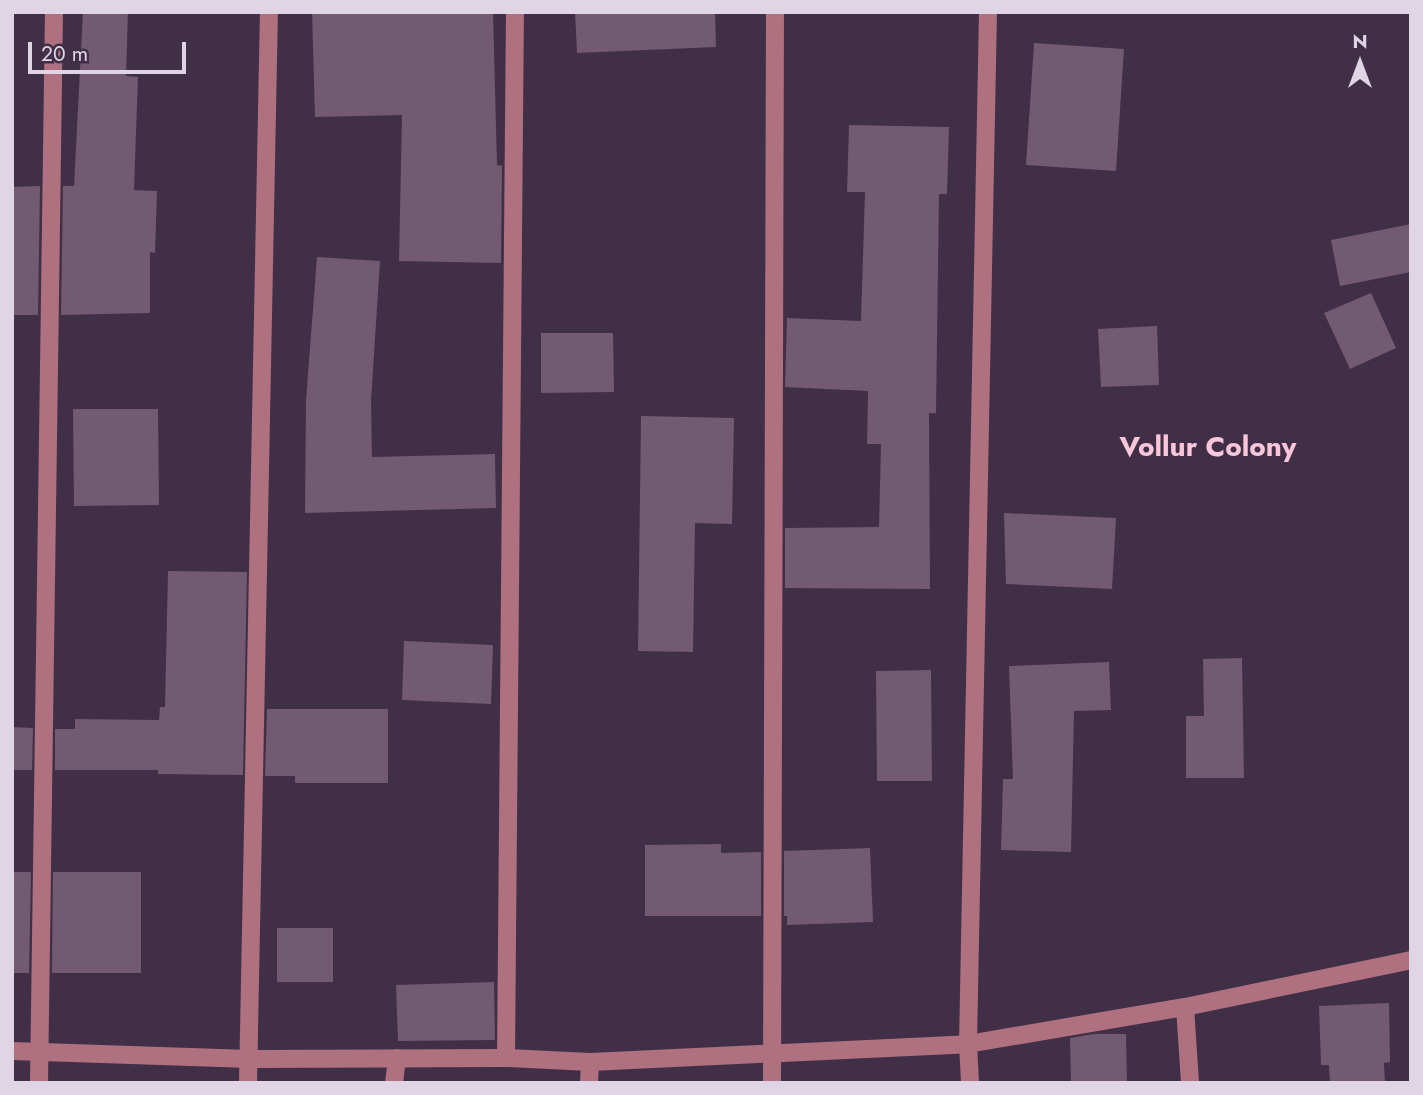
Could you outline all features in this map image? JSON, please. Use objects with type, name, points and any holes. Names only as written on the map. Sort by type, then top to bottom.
[{"type":"street","points":[[39,1083],[54,12]]},
{"type":"street","points":[[248,1083],[269,12]]},
{"type":"street","points":[[506,1058],[515,12]]},
{"type":"street","points":[[772,1083],[775,12]]},
{"type":"street","points":[[970,1083],[968,1044],[988,12]]},
{"type":"street","points":[[12,1051],[250,1059],[506,1058],[590,1062],[968,1044],[1185,1007],[1411,960]]},
{"type":"street","points":[[1185,1007],[1190,1083]]},
{"type":"street","points":[[394,1083],[397,1058]]},
{"type":"street","points":[[589,1083],[590,1062]]},
{"type":"building","points":[[83,12],[128,12],[126,76],[138,77],[134,190],[157,191],[155,253],[150,252],[150,313],[61,315],[63,186],[74,186]]},
{"type":"building","points":[[312,12],[493,12],[497,165],[502,166],[501,263],[399,261],[402,115],[315,117]]},
{"type":"building","points":[[575,12],[715,12],[716,47],[577,53]]},
{"type":"building","points":[[1034,43],[1124,49],[1116,171],[1026,165]]},
{"type":"building","points":[[849,125],[949,127],[947,194],[939,194],[936,413],[929,413],[930,589],[785,588],[785,528],[879,527],[881,444],[867,444],[868,391],[785,387],[787,318],[861,321],[865,192],[847,192]]},
{"type":"building","points":[[40,186],[38,315],[12,315],[12,187]]},
{"type":"building","points":[[1411,224],[1411,272],[1340,286],[1331,240]]},
{"type":"building","points":[[317,257],[380,261],[371,401],[372,457],[495,454],[496,508],[305,513],[306,400]]},
{"type":"building","points":[[1371,293],[1396,348],[1350,369],[1324,313]]},
{"type":"building","points":[[1157,326],[1159,385],[1101,387],[1098,329]]},
{"type":"building","points":[[541,333],[613,333],[614,392],[541,393]]},
{"type":"building","points":[[73,409],[158,409],[159,505],[74,506]]},
{"type":"building","points":[[641,416],[734,418],[732,524],[695,523],[693,652],[638,651]]},
{"type":"building","points":[[1004,513],[1116,518],[1112,589],[1006,584]]},
{"type":"building","points":[[168,571],[247,572],[243,775],[158,774],[158,770],[55,770],[55,729],[75,729],[75,719],[159,720],[160,707],[165,707]]},
{"type":"building","points":[[404,641],[493,645],[491,704],[402,700]]},
{"type":"building","points":[[1242,658],[1244,778],[1186,778],[1186,716],[1204,716],[1203,659]]},
{"type":"building","points":[[1109,662],[1111,710],[1074,711],[1071,852],[1001,850],[1003,779],[1013,779],[1009,666]]},
{"type":"building","points":[[931,670],[932,781],[877,781],[876,671]]},
{"type":"building","points":[[267,709],[388,709],[388,783],[295,783],[295,776],[265,776]]},
{"type":"building","points":[[12,727],[33,728],[32,770],[12,770]]},
{"type":"building","points":[[721,844],[721,853],[761,852],[761,916],[645,916],[645,845]]},
{"type":"building","points":[[870,848],[873,922],[787,925],[787,916],[784,916],[784,851]]},
{"type":"building","points":[[12,872],[31,872],[29,973],[12,973]]},
{"type":"building","points":[[53,872],[141,872],[141,973],[52,973]]},
{"type":"building","points":[[277,928],[333,928],[333,982],[277,982]]},
{"type":"building","points":[[494,982],[495,1040],[398,1041],[396,985]]},
{"type":"building","points":[[1389,1003],[1390,1062],[1384,1063],[1385,1083],[1330,1083],[1329,1065],[1321,1065],[1319,1006]]},
{"type":"building","points":[[1094,1034],[1126,1034],[1127,1083],[1071,1083],[1070,1038]]},
{"type":"district","name":"Vollur Colony","points":[[1208,447]]}]
